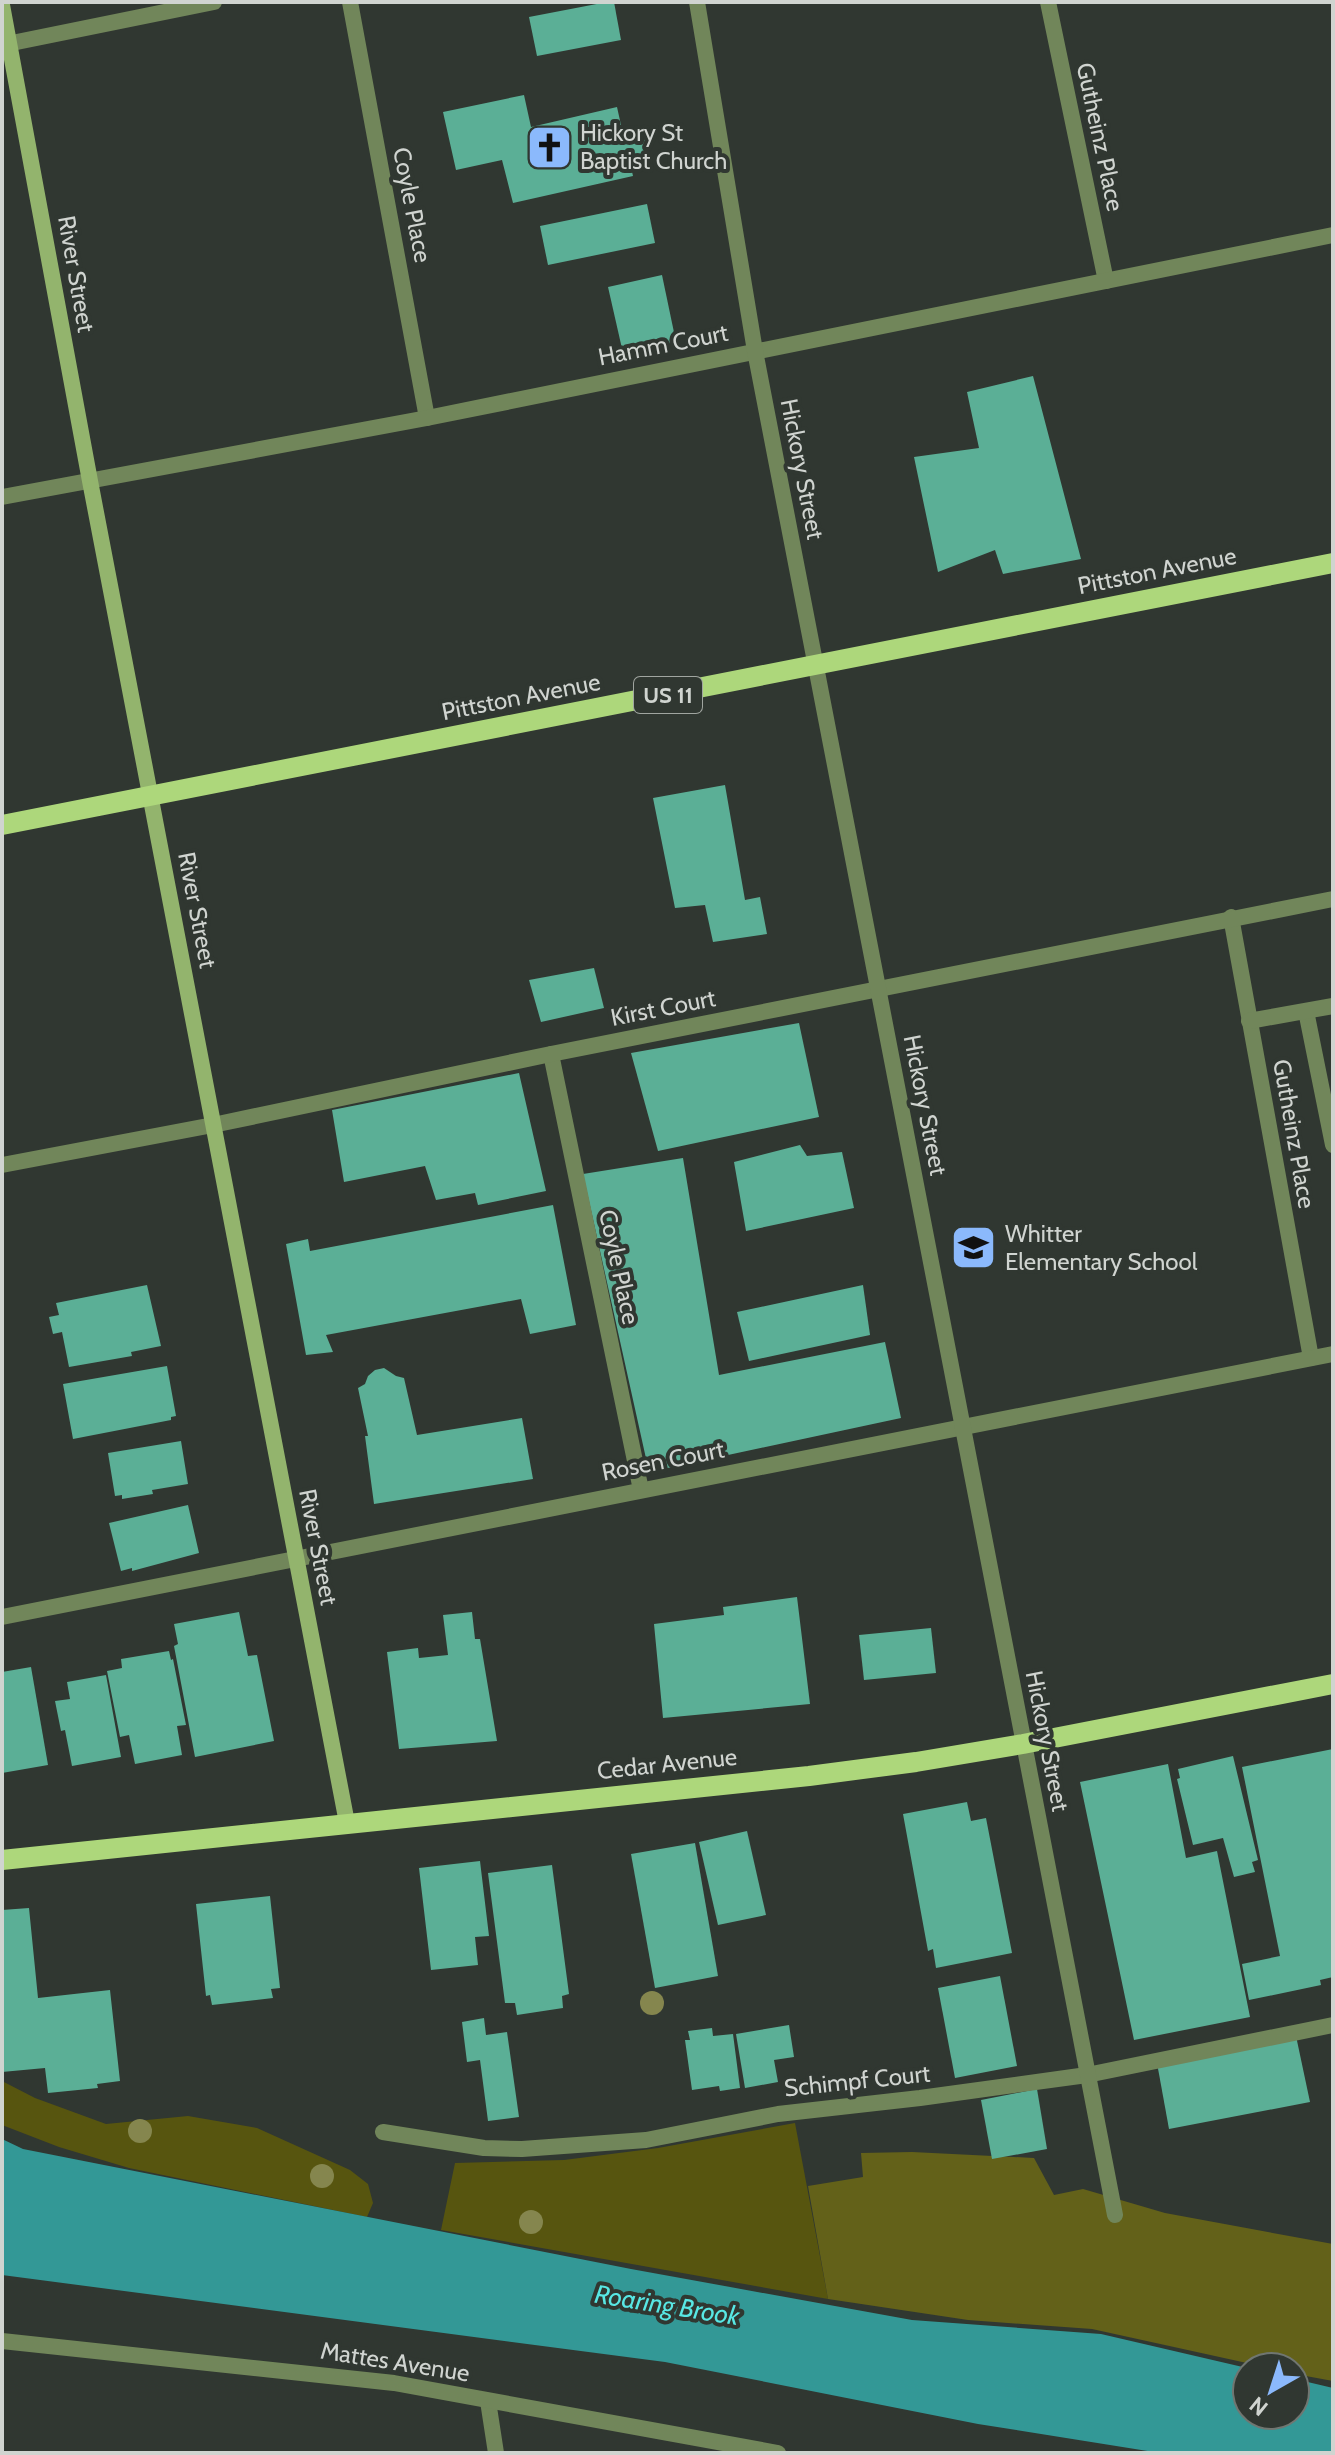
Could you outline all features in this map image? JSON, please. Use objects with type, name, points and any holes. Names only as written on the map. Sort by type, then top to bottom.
[{"type":"main road","name":"River Street","points":[[2,5],[6,44],[347,1823]]},
{"type":"main road","name":"Pittston Avenue","points":[[2,825],[1333,563]]},
{"type":"main road","name":"Cedar Avenue","points":[[2,1860],[809,1776],[916,1762],[1333,1684]]},
{"type":"street","points":[[6,44],[214,2]]},
{"type":"street","name":"Coyle Place","points":[[350,2],[427,418]]},
{"type":"street","name":"Hickory Street","points":[[697,2],[755,351],[1115,2215]]},
{"type":"street","name":"Gutheinz Place","points":[[1048,2],[1106,281]]},
{"type":"street","name":"Hamm Court","points":[[2,497],[427,418],[1333,235]]},
{"type":"street","name":"Kirst Court","points":[[2,1165],[1333,899]]},
{"type":"street","name":"Gutheinz Place","points":[[1231,917],[1311,1358]]},
{"type":"street","points":[[1249,1021],[1333,1006]]},
{"type":"street","points":[[1306,1011],[1333,1145]]},
{"type":"street","name":"Coyle Place","points":[[551,1054],[641,1490]]},
{"type":"street","name":"Rosen Court","points":[[2,1617],[1333,1354]]},
{"type":"street","name":"Schimpf Court","points":[[383,2132],[484,2148],[522,2149],[646,2140],[778,2114],[1087,2075],[1333,2025]]},
{"type":"street","name":"Mattes Avenue","points":[[2,2341],[394,2383],[778,2453]]},
{"type":"street","points":[[488,2401],[496,2453]]},
{"type":"shaded area","points":[[2,2081],[35,2098],[106,2124],[188,2116],[257,2128],[350,2170],[368,2184],[373,2203],[367,2217],[129,2168],[59,2147],[2,2125]]},
{"type":"shaded area","points":[[795,2123],[828,2299],[441,2230],[455,2163],[564,2160],[658,2148]]},
{"type":"shaded area","points":[[912,2152],[1034,2158],[1054,2195],[1083,2189],[1165,2213],[1333,2244],[1333,2381],[1311,2377],[1311,2351],[1231,2351],[1231,2360],[1092,2329],[968,2320],[828,2299],[808,2186],[863,2177],[861,2153]]},
{"type":"water","name":"Roaring Brook","points":[[2,2139],[23,2149],[631,2269],[912,2320],[1101,2334],[1231,2364],[1231,2431],[1311,2431],[1311,2383],[1333,2388],[1333,2453],[1160,2453],[978,2424],[665,2362],[2,2275]]},
{"type":"building","points":[[614,2],[621,40],[537,56],[529,17]]},
{"type":"building","name":"Hickory St Baptist Church","points":[[524,95],[531,127],[617,107],[623,134],[642,129],[650,162],[631,167],[633,176],[513,203],[502,160],[456,170],[443,112]]},
{"type":"building","points":[[647,204],[655,243],[548,265],[540,226]]},
{"type":"building","points":[[662,275],[676,342],[623,353],[608,287]]},
{"type":"building","points":[[1033,376],[1081,559],[1003,574],[995,550],[938,572],[914,457],[979,448],[967,392]]},
{"type":"building","points":[[725,785],[745,900],[760,897],[767,934],[713,942],[705,905],[675,908],[653,798]]},
{"type":"building","points":[[594,968],[604,1008],[541,1022],[529,980]]},
{"type":"building","points":[[799,1023],[819,1117],[658,1151],[631,1053]]},
{"type":"building","points":[[519,1073],[546,1191],[478,1205],[475,1193],[436,1200],[425,1166],[344,1182],[332,1110]]},
{"type":"building","points":[[800,1145],[807,1156],[842,1152],[854,1208],[746,1231],[734,1162]]},
{"type":"building","points":[[683,1158],[719,1375],[885,1342],[901,1418],[649,1472],[583,1174]]},
{"type":"building","points":[[553,1205],[576,1325],[530,1334],[521,1299],[326,1335],[333,1352],[306,1355],[286,1244],[308,1239],[310,1251]]},
{"type":"building","points":[[147,1285],[161,1346],[131,1352],[132,1356],[69,1367],[62,1332],[53,1334],[49,1317],[59,1315],[56,1303]]},
{"type":"building","points":[[863,1285],[870,1335],[749,1361],[737,1312]]},
{"type":"building","points":[[167,1366],[176,1416],[171,1420],[73,1439],[63,1384]]},
{"type":"building","points":[[384,1368],[404,1378],[417,1435],[522,1418],[533,1479],[374,1504],[365,1436],[368,1436],[358,1388],[375,1370]]},
{"type":"building","points":[[181,1441],[188,1484],[152,1490],[153,1494],[122,1499],[122,1495],[115,1496],[108,1453]]},
{"type":"building","points":[[188,1505],[199,1553],[132,1571],[132,1568],[121,1571],[109,1523]]},
{"type":"building","points":[[797,1597],[810,1704],[663,1718],[654,1624],[724,1615],[723,1607]]},
{"type":"building","points":[[239,1612],[248,1656],[257,1655],[274,1741],[195,1757],[174,1646],[178,1644],[174,1624]]},
{"type":"building","points":[[472,1612],[475,1639],[480,1639],[497,1741],[399,1749],[387,1652],[418,1648],[419,1658],[448,1655],[443,1615]]},
{"type":"building","points":[[931,1628],[936,1673],[864,1680],[859,1635]]},
{"type":"building","points":[[169,1651],[186,1725],[177,1726],[182,1755],[135,1764],[129,1735],[120,1737],[107,1671],[122,1668],[121,1659]]},
{"type":"building","points":[[31,1667],[48,1765],[2,1773],[2,1672]]},
{"type":"building","points":[[106,1675],[121,1757],[72,1766],[55,1701],[70,1699],[67,1682]]},
{"type":"building","points":[[1333,1749],[1333,1977],[1320,1980],[1321,1985],[1249,2000],[1242,1964],[1280,1956],[1242,1767]]},
{"type":"building","points":[[1233,1756],[1258,1860],[1252,1862],[1255,1872],[1234,1877],[1223,1838],[1193,1845],[1177,1779],[1180,1778],[1178,1769]]},
{"type":"building","points":[[1168,1764],[1186,1858],[1217,1851],[1250,2017],[1134,2040],[1080,1782]]},
{"type":"building","points":[[967,1802],[971,1821],[986,1818],[1012,1953],[936,1968],[933,1949],[928,1951],[903,1814]]},
{"type":"building","points":[[747,1831],[766,1915],[718,1925],[699,1842]]},
{"type":"building","points":[[695,1843],[718,1976],[655,1988],[631,1854]]},
{"type":"building","points":[[480,1861],[489,1936],[475,1937],[478,1965],[431,1970],[419,1868]]},
{"type":"building","points":[[552,1865],[569,1994],[562,1996],[563,2008],[517,2015],[515,2003],[505,2003],[488,1873]]},
{"type":"building","points":[[270,1896],[280,1988],[271,1989],[273,1998],[212,2005],[210,1995],[206,1996],[196,1904]]},
{"type":"building","points":[[29,1908],[38,1998],[110,1990],[120,2081],[97,2084],[98,2088],[48,2093],[45,2068],[2,2072],[2,1910]]},
{"type":"building","points":[[1000,1976],[1017,2066],[955,2078],[938,1988]]},
{"type":"building","points":[[484,2018],[486,2035],[507,2032],[519,2117],[488,2121],[480,2060],[467,2062],[462,2022]]},
{"type":"building","points":[[789,2025],[794,2057],[774,2060],[778,2082],[745,2088],[736,2034]]},
{"type":"building","points":[[712,2028],[713,2036],[733,2034],[740,2088],[720,2091],[719,2086],[692,2090],[685,2040],[690,2040],[688,2031]]},
{"type":"building","points":[[1296,2036],[1310,2102],[1169,2129],[1157,2063]]},
{"type":"building","points":[[1037,2089],[1047,2149],[992,2159],[981,2100]]},
{"type":"place","name":"Hickory St Baptist Church","points":[[549,147]]},
{"type":"place","name":"Whitter Elementary School","points":[[974,1248]]}]
